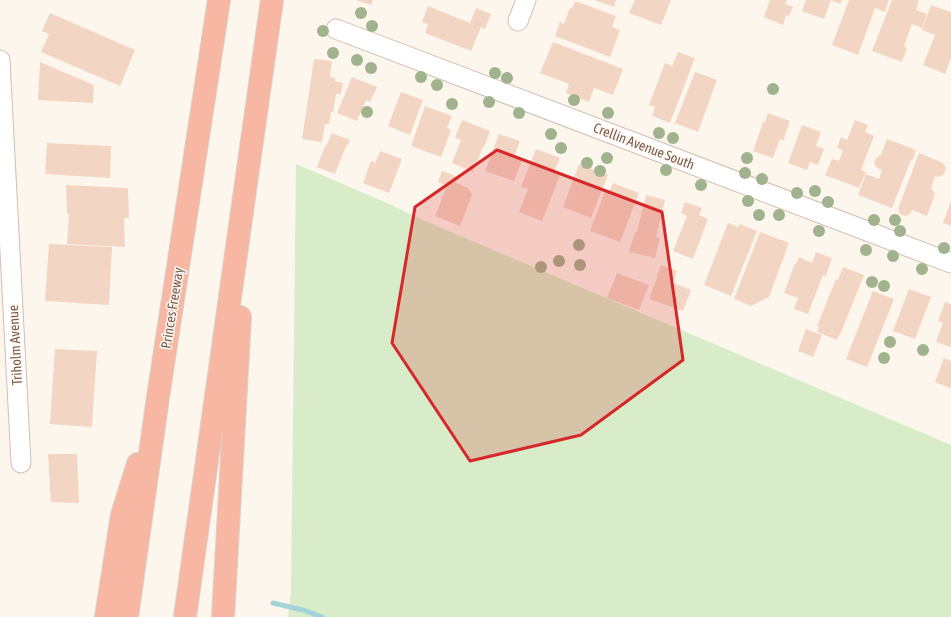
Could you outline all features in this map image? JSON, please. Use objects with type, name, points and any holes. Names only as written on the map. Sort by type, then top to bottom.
[{"type":"highway","name":"Princes Freeway","points":[[128,617],[158,397],[219,0]]},
{"type":"highway","points":[[185,617],[272,0]]},
{"type":"highway","points":[[223,617],[249,162]]},
{"type":"highway","points":[[106,617],[122,515],[158,397]]},
{"type":"street","points":[[518,21],[526,0]]},
{"type":"street","name":"Crellin Avenue South","points":[[336,29],[951,263]]},
{"type":"street","name":"Triholm Avenue","points":[[0,60],[20,463]]},
{"type":"highlighted area","points":[[497,150],[662,212],[683,360],[581,435],[470,461],[392,343],[415,207]]},
{"type":"green space","points":[[296,164],[423,220],[951,445],[951,617],[288,617],[291,591]]},
{"type":"building","points":[[356,0],[373,0],[371,5]]},
{"type":"building","points":[[594,0],[616,0],[614,7]]},
{"type":"building","points":[[635,0],[671,0],[661,25],[629,13]]},
{"type":"building","points":[[770,0],[787,0],[785,4],[793,7],[789,16],[786,15],[783,25],[764,17]]},
{"type":"building","points":[[806,0],[831,0],[824,19],[802,11]]},
{"type":"building","points":[[831,0],[842,0],[840,4]]},
{"type":"building","points":[[849,0],[889,0],[885,12],[875,8],[858,55],[832,45]]},
{"type":"building","points":[[892,0],[919,1],[916,10],[927,14],[922,28],[912,24],[904,46],[907,48],[902,62],[872,51]]},
{"type":"building","points":[[575,1],[616,16],[612,27],[620,30],[610,57],[555,36],[560,22],[564,24],[570,8],[572,9]]},
{"type":"building","points":[[931,5],[951,12],[951,58],[945,74],[923,65],[935,35],[922,30]]},
{"type":"building","points":[[428,6],[470,23],[476,8],[491,14],[485,29],[481,27],[471,51],[425,33],[428,24],[422,22]]},
{"type":"building","points":[[50,13],[135,50],[120,86],[41,52],[49,34],[42,31]]},
{"type":"building","points":[[553,42],[623,69],[613,95],[594,88],[589,102],[566,93],[569,84],[540,73]]},
{"type":"building","points":[[678,52],[695,58],[670,123],[652,116],[655,107],[649,105],[665,63],[672,66]]},
{"type":"building","points":[[314,59],[332,61],[330,77],[335,78],[335,81],[343,83],[341,94],[336,94],[329,124],[325,124],[322,142],[302,139]]},
{"type":"building","points":[[40,62],[94,85],[93,103],[38,100]]},
{"type":"building","points":[[695,72],[717,80],[698,132],[675,123]]},
{"type":"building","points":[[352,77],[377,87],[370,102],[366,100],[357,121],[337,113]]},
{"type":"building","points":[[401,92],[423,100],[410,135],[388,126]]},
{"type":"building","points":[[425,106],[452,116],[447,128],[451,130],[441,157],[411,146]]},
{"type":"building","points":[[768,113],[790,121],[783,141],[780,139],[773,158],[753,151],[763,122],[765,122]]},
{"type":"building","points":[[462,120],[490,131],[473,172],[452,163],[461,140],[455,138]]},
{"type":"building","points":[[855,120],[868,125],[865,132],[874,136],[861,170],[866,172],[859,188],[825,175],[832,159],[839,161],[843,150],[837,148],[841,137],[847,140]]},
{"type":"building","points":[[802,125],[821,132],[816,146],[824,149],[818,165],[810,162],[807,170],[788,163]]},
{"type":"building","points":[[332,133],[350,140],[335,174],[317,167]]},
{"type":"building","points":[[499,134],[520,141],[514,157],[522,160],[514,181],[485,171]]},
{"type":"building","points":[[887,139],[916,150],[892,208],[858,195],[866,174],[879,179],[882,170],[877,168],[874,163],[877,157],[881,155]]},
{"type":"building","points":[[47,143],[111,146],[110,178],[45,174]]},
{"type":"building","points":[[536,149],[560,158],[554,172],[560,175],[542,221],[519,212],[528,189],[521,187]]},
{"type":"building","points":[[380,151],[402,159],[389,193],[363,183],[371,161],[375,163]]},
{"type":"building","points":[[919,153],[943,163],[946,168],[944,174],[938,177],[935,176],[931,189],[935,194],[927,216],[912,210],[910,214],[905,216],[900,214],[898,209]]},
{"type":"building","points":[[579,164],[608,175],[591,218],[563,207]]},
{"type":"building","points":[[442,171],[458,177],[456,183],[468,188],[472,195],[460,226],[435,216],[447,186],[438,182]]},
{"type":"building","points":[[613,183],[639,193],[620,242],[590,231],[605,191],[609,192]]},
{"type":"building","points":[[66,185],[128,188],[129,218],[124,218],[125,247],[67,244],[69,214],[67,214]]},
{"type":"building","points":[[646,195],[665,200],[656,237],[660,238],[655,258],[629,252],[635,232],[637,232]]},
{"type":"building","points":[[951,201],[951,226],[943,223]]},
{"type":"building","points":[[685,202],[702,208],[699,215],[708,219],[693,259],[673,251],[687,216],[681,213]]},
{"type":"building","points":[[728,223],[738,227],[740,224],[757,231],[731,296],[704,285]]},
{"type":"building","points":[[760,232],[789,243],[769,297],[751,306],[734,299]]},
{"type":"building","points":[[49,244],[112,247],[109,305],[45,301]]},
{"type":"building","points":[[816,252],[832,258],[826,276],[823,275],[808,314],[794,309],[798,298],[784,293],[795,263],[796,264],[799,257],[812,263]]},
{"type":"building","points":[[661,265],[677,271],[673,281],[672,280],[671,282],[691,290],[683,311],[649,299]]},
{"type":"building","points":[[843,267],[864,275],[837,340],[817,332],[819,327],[817,326],[836,279],[838,280]]},
{"type":"building","points":[[617,273],[649,285],[639,310],[607,298]]},
{"type":"building","points":[[909,289],[931,297],[915,339],[893,331]]},
{"type":"building","points":[[873,291],[894,299],[867,367],[846,359]]},
{"type":"building","points":[[945,302],[951,304],[951,347],[936,342],[943,323],[938,321]]},
{"type":"building","points":[[806,329],[822,335],[813,357],[798,351]]},
{"type":"building","points":[[55,349],[97,351],[92,427],[50,424]]},
{"type":"building","points":[[944,358],[951,361],[950,388],[935,382]]},
{"type":"building","points":[[48,454],[77,454],[79,503],[51,502]]},
{"type":"waterway","points":[[273,603],[303,610],[322,617]]}]
